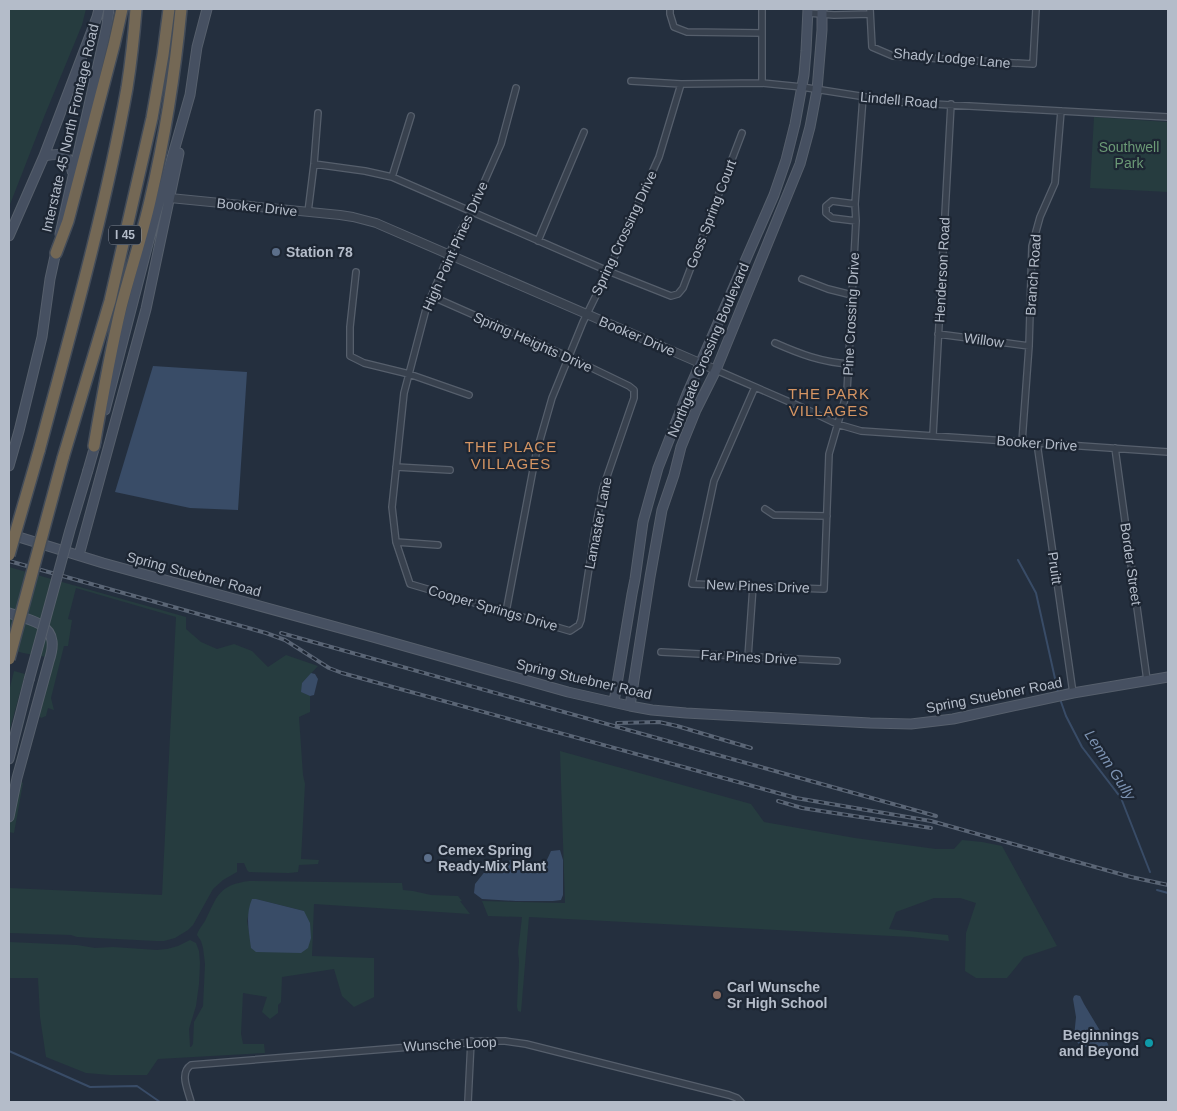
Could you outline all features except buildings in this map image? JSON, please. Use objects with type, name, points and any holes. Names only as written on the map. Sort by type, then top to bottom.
[{"type":"highway","points":[[56,253],[70,212],[122,9]]},
{"type":"highway","name":"I 45","points":[[9,555],[77,311],[99,221],[127,87],[136,9]]},
{"type":"highway","name":"I 45","points":[[9,659],[63,458],[110,301],[152,118],[169,9]]},
{"type":"highway","points":[[94,446],[111,353],[150,202],[159,157],[168,111],[181,9]]},
{"type":"main road","points":[[9,236],[44,156],[99,9]]},
{"type":"main road","name":"Interstate 45 North Frontage Road","points":[[9,466],[42,337],[50,280],[62,220],[109,9]]},
{"type":"main road","points":[[79,555],[146,309],[170,198],[190,95],[197,47],[207,9]]},
{"type":"main road","name":"Northgate Crossing Boulevard","points":[[614,702],[643,522],[657,471],[687,394],[760,229],[786,160],[802,87],[808,11]]},
{"type":"main road","name":"Northgate Crossing Boulevard","points":[[630,706],[662,510],[681,447],[696,410],[716,370],[800,164],[817,90],[822,11]]},
{"type":"main road","points":[[9,759],[190,95]]},
{"type":"main road","points":[[44,156],[60,154],[67,157],[71,163],[73,175]]},
{"type":"main road","points":[[760,229],[771,234]]},
{"type":"main road","points":[[657,471],[674,475]]},
{"type":"main road","name":"Spring Stuebner Road","points":[[9,534],[103,563],[568,692],[630,706],[686,713],[911,724],[952,719],[1073,693],[1168,677]]},
{"type":"main road","points":[[635,579],[649,581]]},
{"type":"main road","points":[[9,613],[37,622],[50,635],[52,644],[17,778],[9,817]]},
{"type":"street","points":[[670,9],[674,27],[687,32],[762,33]]},
{"type":"street","points":[[762,9],[762,83]]},
{"type":"street","name":"Shady Lodge Lane","points":[[870,12],[872,47],[893,56],[1033,64],[1036,9]]},
{"type":"street","points":[[808,11],[822,11],[834,15],[870,12]]},
{"type":"street","name":"Lindell Road","points":[[631,81],[681,84],[762,83],[802,87],[898,102],[1168,117]]},
{"type":"street","name":"Spring Crossing Drive","points":[[506,612],[536,454],[552,398],[586,314],[608,271],[659,157],[681,84]]},
{"type":"street","name":"High Point Pines Drive","points":[[410,584],[396,542],[392,507],[404,393],[426,309],[501,144],[516,88]]},
{"type":"street","name":"Pine Crossing Drive","points":[[824,589],[829,454],[847,392],[856,221],[855,204],[863,97]]},
{"type":"street","name":"Henderson Road","points":[[933,435],[951,104]]},
{"type":"street","name":"Branch Road","points":[[1022,442],[1029,346],[1032,246],[1040,217],[1055,183],[1062,111]]},
{"type":"street","points":[[308,212],[318,113]]},
{"type":"street","points":[[392,177],[411,116]]},
{"type":"street","points":[[538,241],[584,132]]},
{"type":"street","name":"Goss Spring Court","points":[[608,271],[662,294],[671,296],[678,294],[683,288],[742,133]]},
{"type":"street","points":[[314,164],[392,177],[608,271]]},
{"type":"street","name":"Booker Drive","points":[[170,198],[353,217],[376,223],[701,363],[837,424],[861,431],[1168,452]]},
{"type":"street","points":[[855,204],[832,201],[826,206],[826,213],[832,218],[856,221]]},
{"type":"street","points":[[356,272],[350,327],[350,356],[364,363],[409,374],[470,395]]},
{"type":"street","points":[[802,279],[828,289],[852,294]]},
{"type":"street","name":"Spring Heights Drive","points":[[431,296],[569,357],[634,390]]},
{"type":"street","name":"Willow","points":[[938,334],[1029,346]]},
{"type":"street","points":[[775,343],[803,355],[830,362],[849,364]]},
{"type":"street","name":"New Pines Drive","points":[[755,387],[714,482],[692,584],[824,589]]},
{"type":"street","name":"Lamaster Lane","points":[[575,628],[581,620],[603,488],[634,398],[634,390]]},
{"type":"street","name":"Pruitt","points":[[1037,443],[1073,693]]},
{"type":"street","name":"Border Street","points":[[1115,448],[1147,680]]},
{"type":"street","points":[[396,466],[450,470]]},
{"type":"street","points":[[765,509],[774,515],[827,516]]},
{"type":"street","points":[[396,542],[438,545]]},
{"type":"street","name":"Cooper Springs Drive","points":[[410,584],[570,631],[575,628]]},
{"type":"street","points":[[748,657],[753,586]]},
{"type":"street","name":"Far Pines Drive","points":[[662,652],[837,662]]},
{"type":"street","points":[[468,1102],[471,1041]]},
{"type":"street","name":"Wunsche Loop","points":[[191,1102],[184,1075],[187,1068],[192,1065],[471,1041],[505,1041],[526,1044],[720,1093],[737,1098],[741,1102]]},
{"type":"green space","points":[[9,9],[86,9],[82,25],[9,207]]},
{"type":"green space","name":"Southwell Park","points":[[1094,117],[1168,122],[1168,192],[1090,188]]},
{"type":"green space","points":[[9,567],[186,617],[186,629],[201,642],[217,649],[234,644],[252,651],[268,667],[286,655],[318,666],[302,683],[302,692],[310,696],[310,712],[299,717],[305,784],[301,859],[319,860],[318,864],[299,865],[298,872],[289,873],[249,872],[244,863],[237,863],[237,872],[223,880],[213,889],[193,925],[175,938],[164,941],[9,933],[9,888],[162,895],[176,617],[76,588],[68,619],[72,620],[68,646],[64,646],[51,698],[54,710],[48,708],[46,716],[41,718],[38,714],[55,651],[51,628],[39,619],[9,610]]},
{"type":"green space","points":[[9,617],[38,625],[48,640],[46,657],[9,649]]},
{"type":"green space","points":[[14,671],[25,674],[9,739],[9,691]]},
{"type":"green space","points":[[560,751],[751,804],[764,822],[855,838],[936,849],[954,849],[962,840],[1002,846],[1057,946],[1024,957],[1007,978],[976,978],[965,971],[966,933],[976,903],[960,898],[934,898],[896,912],[889,929],[948,935],[949,941],[911,937],[529,917],[521,1012],[518,1011],[518,952],[522,917],[488,916],[482,901],[565,903]]},
{"type":"green space","points":[[21,782],[23,783],[14,833],[9,832],[10,819],[15,795]]},
{"type":"green space","points":[[249,881],[402,883],[403,890],[431,895],[458,896],[470,914],[314,904],[312,956],[374,958],[374,997],[354,1007],[342,996],[334,969],[282,977],[281,1002],[278,1005],[278,1013],[270,1019],[262,1012],[267,997],[243,993],[241,1034],[243,1044],[264,1044],[265,1053],[158,1059],[147,1075],[86,1073],[46,1057],[40,1017],[38,978],[9,978],[9,942],[157,950],[178,946],[190,940],[196,943],[200,963],[199,984],[196,1006],[189,1029],[191,1047],[193,1044],[194,1022],[203,1006],[205,964],[203,948],[197,935],[220,894],[225,889]],"holes":[[[256,899],[304,911],[252,948],[247,921],[252,900]]]},
{"type":"water","points":[[153,366],[247,372],[238,510],[190,508],[115,492]]},
{"type":"water","points":[[311,673],[315,674],[318,679],[314,695],[310,696],[301,692],[302,683]]},
{"type":"water","points":[[560,850],[563,860],[563,895],[561,900],[516,901],[482,899],[474,893],[475,884],[494,860],[504,863],[513,859],[523,860],[530,864],[545,864],[551,851]]},
{"type":"water","points":[[252,899],[304,911],[310,923],[311,938],[308,948],[301,953],[256,952],[251,948],[248,917]]},
{"type":"water","points":[[1076,995],[1080,996],[1108,1044],[1108,1049],[1105,1053],[1080,1045],[1074,1037],[1076,1017],[1073,999]]},
{"type":"waterway","name":"Lemm Gully","points":[[1018,560],[1036,593],[1058,692]]},
{"type":"waterway","name":"Lemm Gully","points":[[1060,699],[1066,716],[1082,747],[1121,798],[1150,872]]},
{"type":"waterway","name":"Lemm Gully","points":[[1157,890],[1168,893]]},
{"type":"waterway","points":[[9,1051],[90,1087],[137,1086],[160,1102]]},
{"type":"railway","points":[[9,561],[266,633],[285,640],[329,668],[342,673],[796,798],[931,821],[1131,877],[1168,885]]},
{"type":"railway","points":[[281,633],[936,816]]},
{"type":"railway","points":[[617,723],[659,722],[751,748]]},
{"type":"railway","points":[[778,801],[802,808],[931,828]]},
{"type":"place","name":"Station 78","points":[[276,252]]},
{"type":"place","name":"Cemex Spring Ready-Mix Plant","points":[[428,858]]},
{"type":"place","name":"Carl Wunsche Sr High School","points":[[717,995]]},
{"type":"place","name":"Beginnings and Beyond","points":[[1149,1043]]},
{"type":"district","name":"THE PARK VILLAGES","points":[[829,402]]},
{"type":"district","name":"THE PLACE VILLAGES","points":[[511,456]]}]
